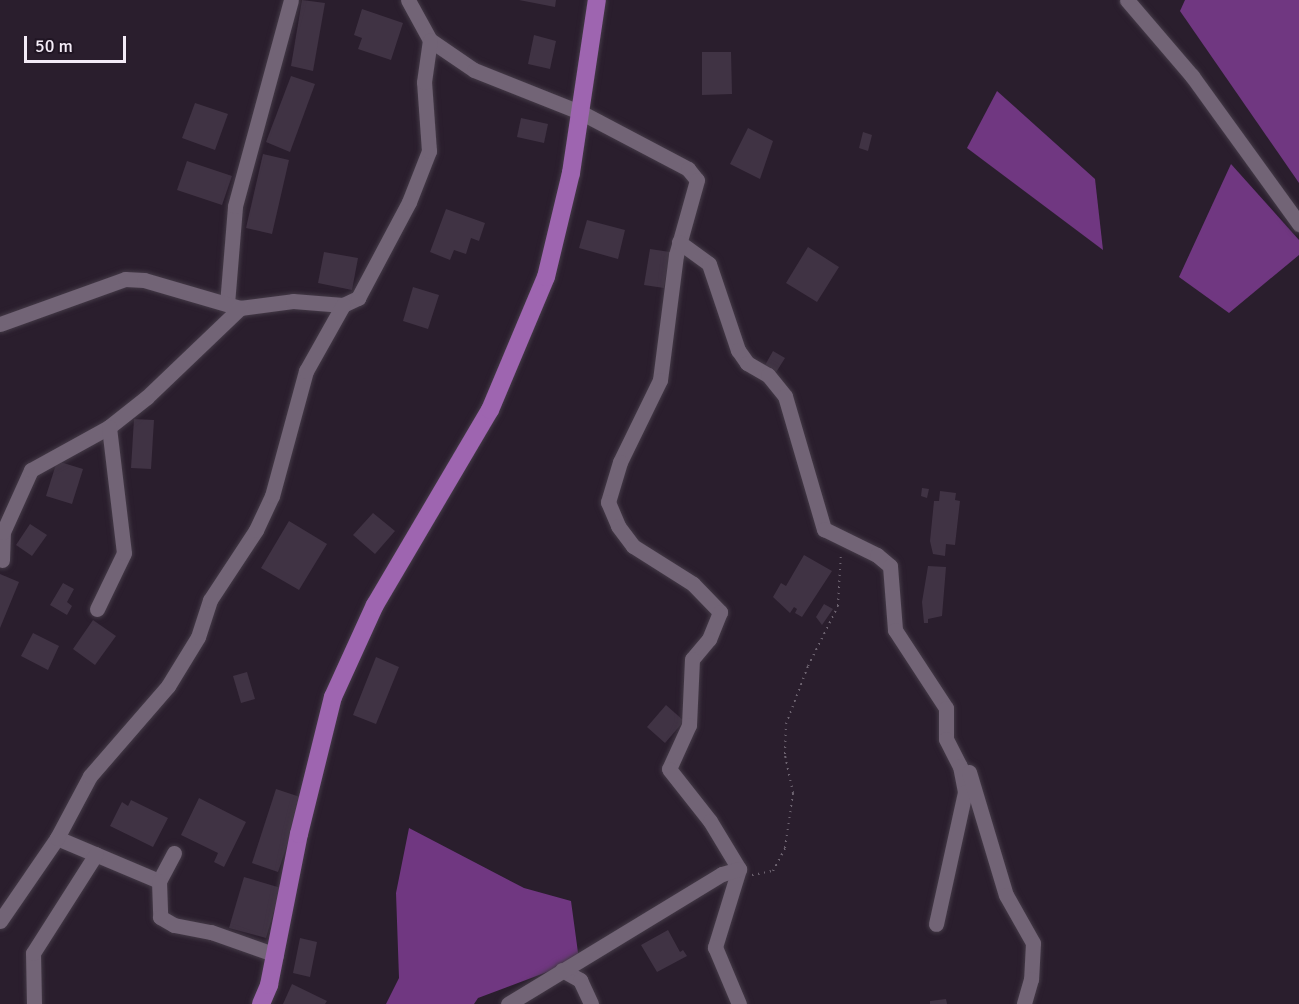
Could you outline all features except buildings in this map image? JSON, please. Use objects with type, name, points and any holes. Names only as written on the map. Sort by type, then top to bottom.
[{"type":"main road","points":[[261,1004],[276,955],[297,844],[333,697],[375,604],[490,410],[512,363],[556,244],[582,113],[597,0]]},
{"type":"street","points":[[2,560],[3,532],[31,470],[109,427],[147,398],[233,306],[235,206],[291,0]]},
{"type":"street","points":[[408,0],[430,40],[474,70],[582,113],[694,174],[697,180],[679,242],[660,381],[620,462],[608,502],[618,526],[633,546],[693,584],[718,608],[718,621],[692,659],[689,725],[669,769],[710,821],[739,869],[715,947],[739,1004]]},
{"type":"street","points":[[1127,0],[1192,76],[1299,224]]},
{"type":"street","points":[[0,324],[125,279],[144,280],[233,306],[293,301],[344,305],[358,298],[420,179],[429,151],[424,82],[430,40]]},
{"type":"street","points":[[679,242],[709,264],[738,350],[747,363],[768,375],[784,396],[819,520],[835,536],[877,555],[890,566],[895,630],[946,708],[946,739],[964,778],[963,806],[936,924]]},
{"type":"street","points":[[0,921],[57,838],[90,776],[168,686],[198,637],[210,600],[256,530],[272,496],[306,371],[344,305]]},
{"type":"street","points":[[97,609],[124,554],[120,490],[109,427]]},
{"type":"street","points":[[955,757],[969,772],[1006,896],[1033,943],[1031,979],[1024,1004]]},
{"type":"street","points":[[57,838],[159,880]]},
{"type":"street","points":[[174,853],[159,880],[160,917],[174,925],[210,932],[276,955]]},
{"type":"street","points":[[34,1004],[33,953],[96,854]]},
{"type":"street","points":[[508,1004],[722,874],[739,869]]},
{"type":"street","points":[[562,970],[580,980],[591,1004]]},
{"type":"path","points":[[739,869],[753,876],[773,871],[785,848],[792,793],[785,754],[786,724],[807,666],[838,606],[842,554],[835,536]]},
{"type":"shaded area","points":[[1185,0],[1299,0],[1299,183],[1180,11]]},
{"type":"shaded area","points":[[997,91],[1095,179],[1103,250],[967,148]]},
{"type":"shaded area","points":[[1231,164],[1299,240],[1299,255],[1229,313],[1179,277]]},
{"type":"shaded area","points":[[409,828],[524,888],[571,901],[579,960],[478,998],[474,1004],[386,1004],[399,978],[396,893]]}]
